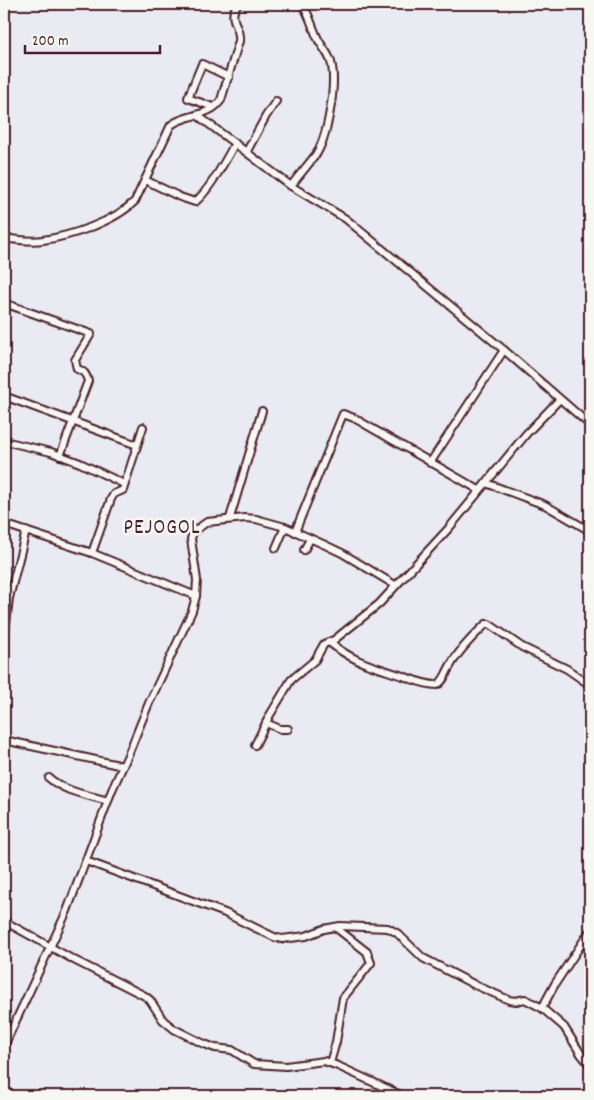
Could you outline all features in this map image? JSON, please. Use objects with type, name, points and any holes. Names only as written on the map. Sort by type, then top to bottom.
[{"type":"street","points":[[4,238],[22,241],[42,240],[82,230],[119,214],[135,201],[171,125],[213,107],[221,100],[239,41],[239,32],[233,16],[238,4]]},
{"type":"street","points":[[291,186],[317,152],[323,139],[332,99],[334,78],[332,63],[302,4]]},
{"type":"street","points":[[213,107],[188,98],[202,64],[229,77]]},
{"type":"street","points":[[247,152],[276,101]]},
{"type":"street","points":[[197,115],[291,186],[346,219],[504,350],[559,400],[590,425]]},
{"type":"street","points":[[145,180],[195,202],[201,197],[228,157],[235,143]]},
{"type":"street","points":[[4,303],[91,334],[75,360],[77,369],[82,370],[88,381],[60,456]]},
{"type":"street","points":[[430,463],[504,350]]},
{"type":"street","points":[[4,396],[138,445]]},
{"type":"street","points":[[255,745],[291,680],[313,662],[323,645],[379,604],[449,528],[527,433],[559,400]]},
{"type":"street","points":[[230,518],[262,412]]},
{"type":"street","points":[[295,532],[343,414],[354,418],[479,490]]},
{"type":"street","points":[[92,553],[111,500],[114,494],[122,491],[143,427]]},
{"type":"street","points":[[4,441],[80,463],[124,484]]},
{"type":"street","points":[[486,482],[545,505],[590,531]]},
{"type":"street","points":[[4,1046],[67,911],[108,801],[148,703],[192,611],[196,596],[197,580],[191,539],[193,532],[207,522],[230,518],[256,519],[285,528],[342,553],[395,585]]},
{"type":"street","points":[[4,524],[92,553],[196,596]]},
{"type":"street","points":[[276,548],[285,528]]},
{"type":"street","points":[[4,642],[9,598],[26,531]]},
{"type":"street","points":[[304,550],[310,539]]},
{"type":"street","points":[[329,642],[345,655],[360,662],[416,681],[437,685],[442,682],[454,658],[478,631],[486,624],[489,624],[522,647],[567,669],[590,685]]},
{"type":"street","points":[[266,723],[280,729],[288,729]]},
{"type":"street","points":[[4,740],[123,766]]},
{"type":"street","points":[[49,778],[64,788],[108,801]]},
{"type":"street","points":[[86,861],[225,913],[274,937],[282,939],[306,936],[335,927],[382,927],[392,929],[423,958],[506,999],[516,1001],[525,999],[542,1008],[564,1027],[590,1065]]},
{"type":"street","points":[[4,922],[145,996],[150,1000],[163,1020],[202,1043],[215,1048],[232,1050],[254,1064],[298,1066],[318,1061],[330,1063],[403,1096]]},
{"type":"street","points":[[330,1063],[336,1042],[343,998],[371,962],[367,952],[335,927]]},
{"type":"street","points":[[542,1008],[555,984],[590,931]]},
{"type":"district","name":"PEJOGOL","points":[[162,529]]}]
